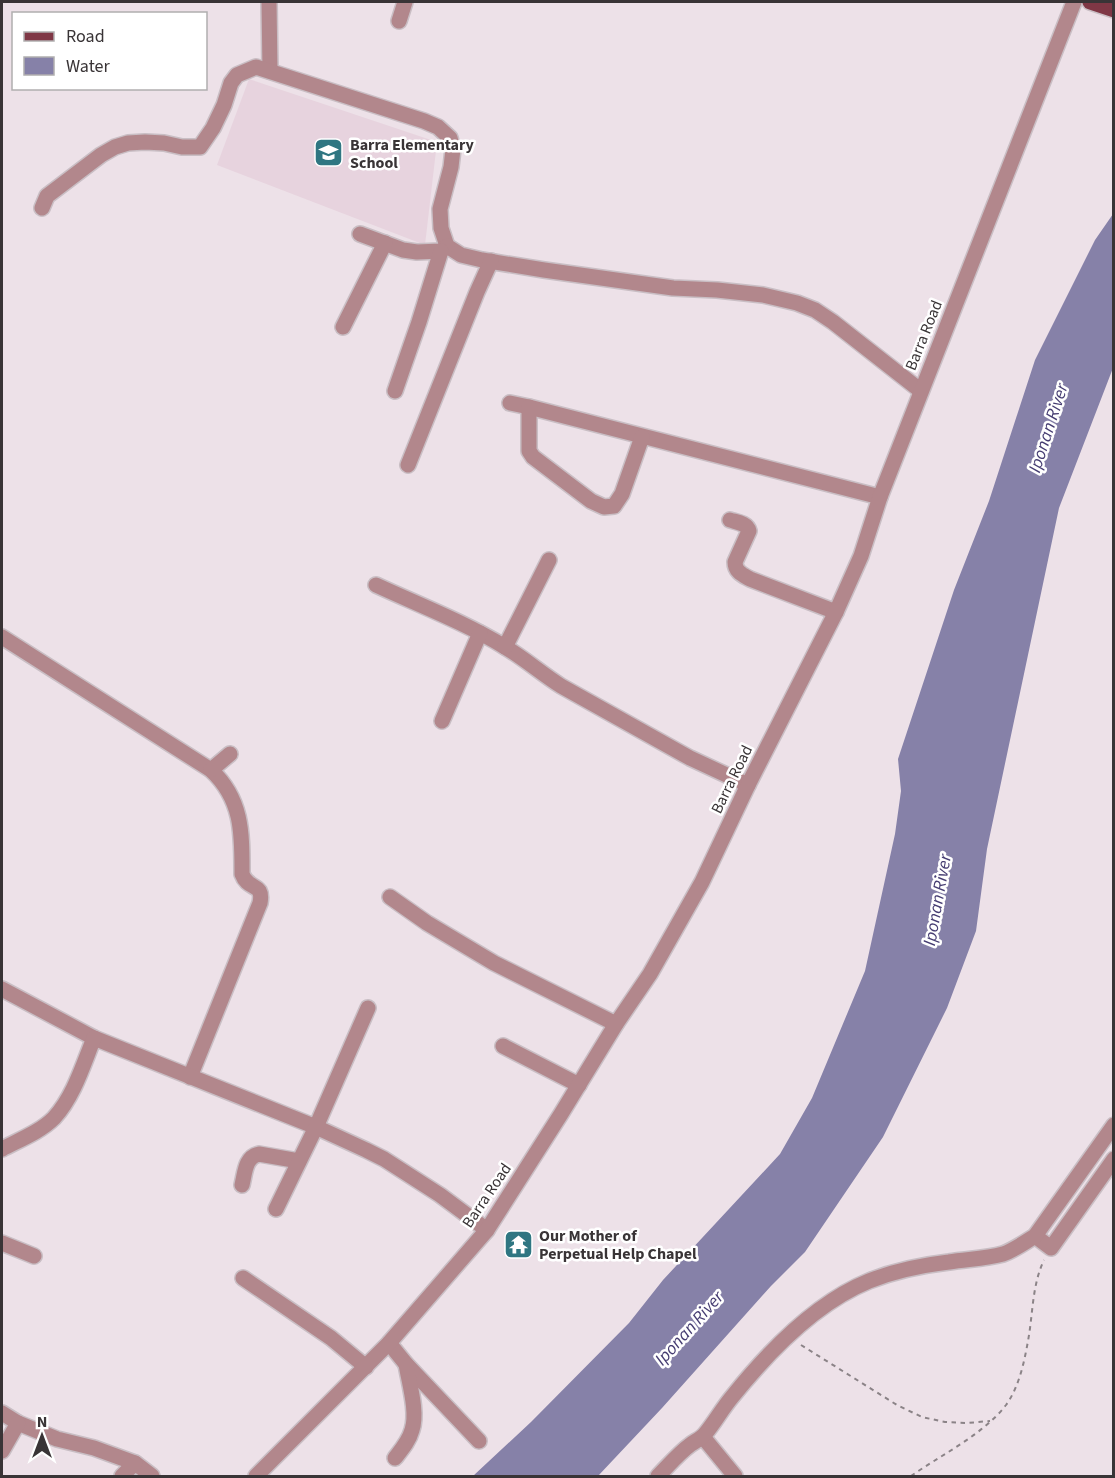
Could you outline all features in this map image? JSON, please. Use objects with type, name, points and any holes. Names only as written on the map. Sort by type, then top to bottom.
[{"type":"main road","points":[[1089,2],[1113,10]]},
{"type":"street","points":[[269,2],[270,71]]},
{"type":"street","points":[[399,21],[405,2]]},
{"type":"street","name":"Barra Road","points":[[256,1476],[366,1367],[487,1230],[616,1024],[650,974],[702,882],[748,785],[836,612],[861,556],[880,497],[1074,2]]},
{"type":"street","points":[[42,208],[47,196],[115,147],[128,143],[145,142],[200,147],[213,128],[231,83],[237,75],[256,67],[438,128],[450,138],[453,149],[451,167],[440,209],[444,248],[394,391]]},
{"type":"street","points":[[360,234],[403,250],[417,252],[444,248],[461,255],[491,261],[673,288],[763,295],[797,303],[815,310],[833,322],[921,391]]},
{"type":"street","points":[[344,327],[386,243]]},
{"type":"street","points":[[408,465],[491,261]]},
{"type":"street","points":[[510,403],[880,497]]},
{"type":"street","points":[[529,407],[530,451],[533,457],[591,501],[604,507],[614,506],[622,494],[642,437]]},
{"type":"street","points":[[730,520],[745,525],[749,531],[735,562],[737,571],[750,579],[836,612]]},
{"type":"street","points":[[505,647],[549,560]]},
{"type":"street","points":[[376,585],[480,633],[527,661],[545,676],[571,692],[690,758],[748,785]]},
{"type":"street","points":[[442,721],[480,633]]},
{"type":"street","points":[[2,637],[211,770],[224,784],[235,804],[243,838],[242,874],[244,880],[260,890],[262,894],[190,1077]]},
{"type":"street","points":[[211,770],[230,754]]},
{"type":"street","points":[[390,897],[427,923],[494,963],[616,1024]]},
{"type":"street","points":[[2,989],[94,1038],[316,1127],[366,1150],[440,1195],[487,1230]]},
{"type":"street","points":[[276,1209],[316,1127],[368,1008]]},
{"type":"street","points":[[2,1149],[32,1134],[54,1118],[73,1090],[94,1038]]},
{"type":"street","points":[[503,1046],[579,1085]]},
{"type":"street","points":[[658,1476],[690,1445],[703,1437],[737,1391],[788,1337],[843,1293],[872,1280],[917,1268],[1002,1254],[1035,1236],[1113,1125]]},
{"type":"street","points":[[242,1185],[249,1159],[253,1155],[299,1161]]},
{"type":"street","points":[[1035,1236],[1051,1248],[1113,1159]]},
{"type":"street","points":[[2,1243],[34,1256]]},
{"type":"street","points":[[243,1278],[331,1338],[366,1367]]},
{"type":"street","points":[[389,1342],[406,1364],[479,1441]]},
{"type":"street","points":[[394,1458],[408,1441],[413,1428],[406,1364]]},
{"type":"street","points":[[2,1413],[18,1423],[57,1439],[94,1448],[135,1463],[152,1476]]},
{"type":"street","points":[[2,1451],[18,1423]]},
{"type":"street","points":[[703,1437],[735,1476]]},
{"type":"street","points":[[122,1476],[135,1463]]},
{"type":"path","points":[[911,1476],[992,1421],[1007,1404],[1016,1387],[1025,1358],[1036,1284],[1041,1267],[1051,1248]]},
{"type":"path","points":[[788,1337],[897,1405],[922,1417],[945,1422],[992,1421]]},
{"type":"shaded area","name":"Barra Elementary School","points":[[249,79],[437,142],[425,245],[217,165]]},
{"type":"water","name":"Iponan River","points":[[1113,214],[1113,368],[1059,508],[987,849],[976,931],[947,1008],[883,1137],[805,1252],[771,1286],[598,1476],[473,1476],[531,1422],[629,1323],[663,1280],[780,1154],[812,1098],[865,971],[895,834],[901,791],[898,759],[954,590],[989,501],[1035,360],[1095,240]]},
{"type":"place","name":"Barra Elementary School","points":[[329,153]]},
{"type":"place","name":"Our Mother of Perpetual Help Chapel","points":[[518,1244]]}]
